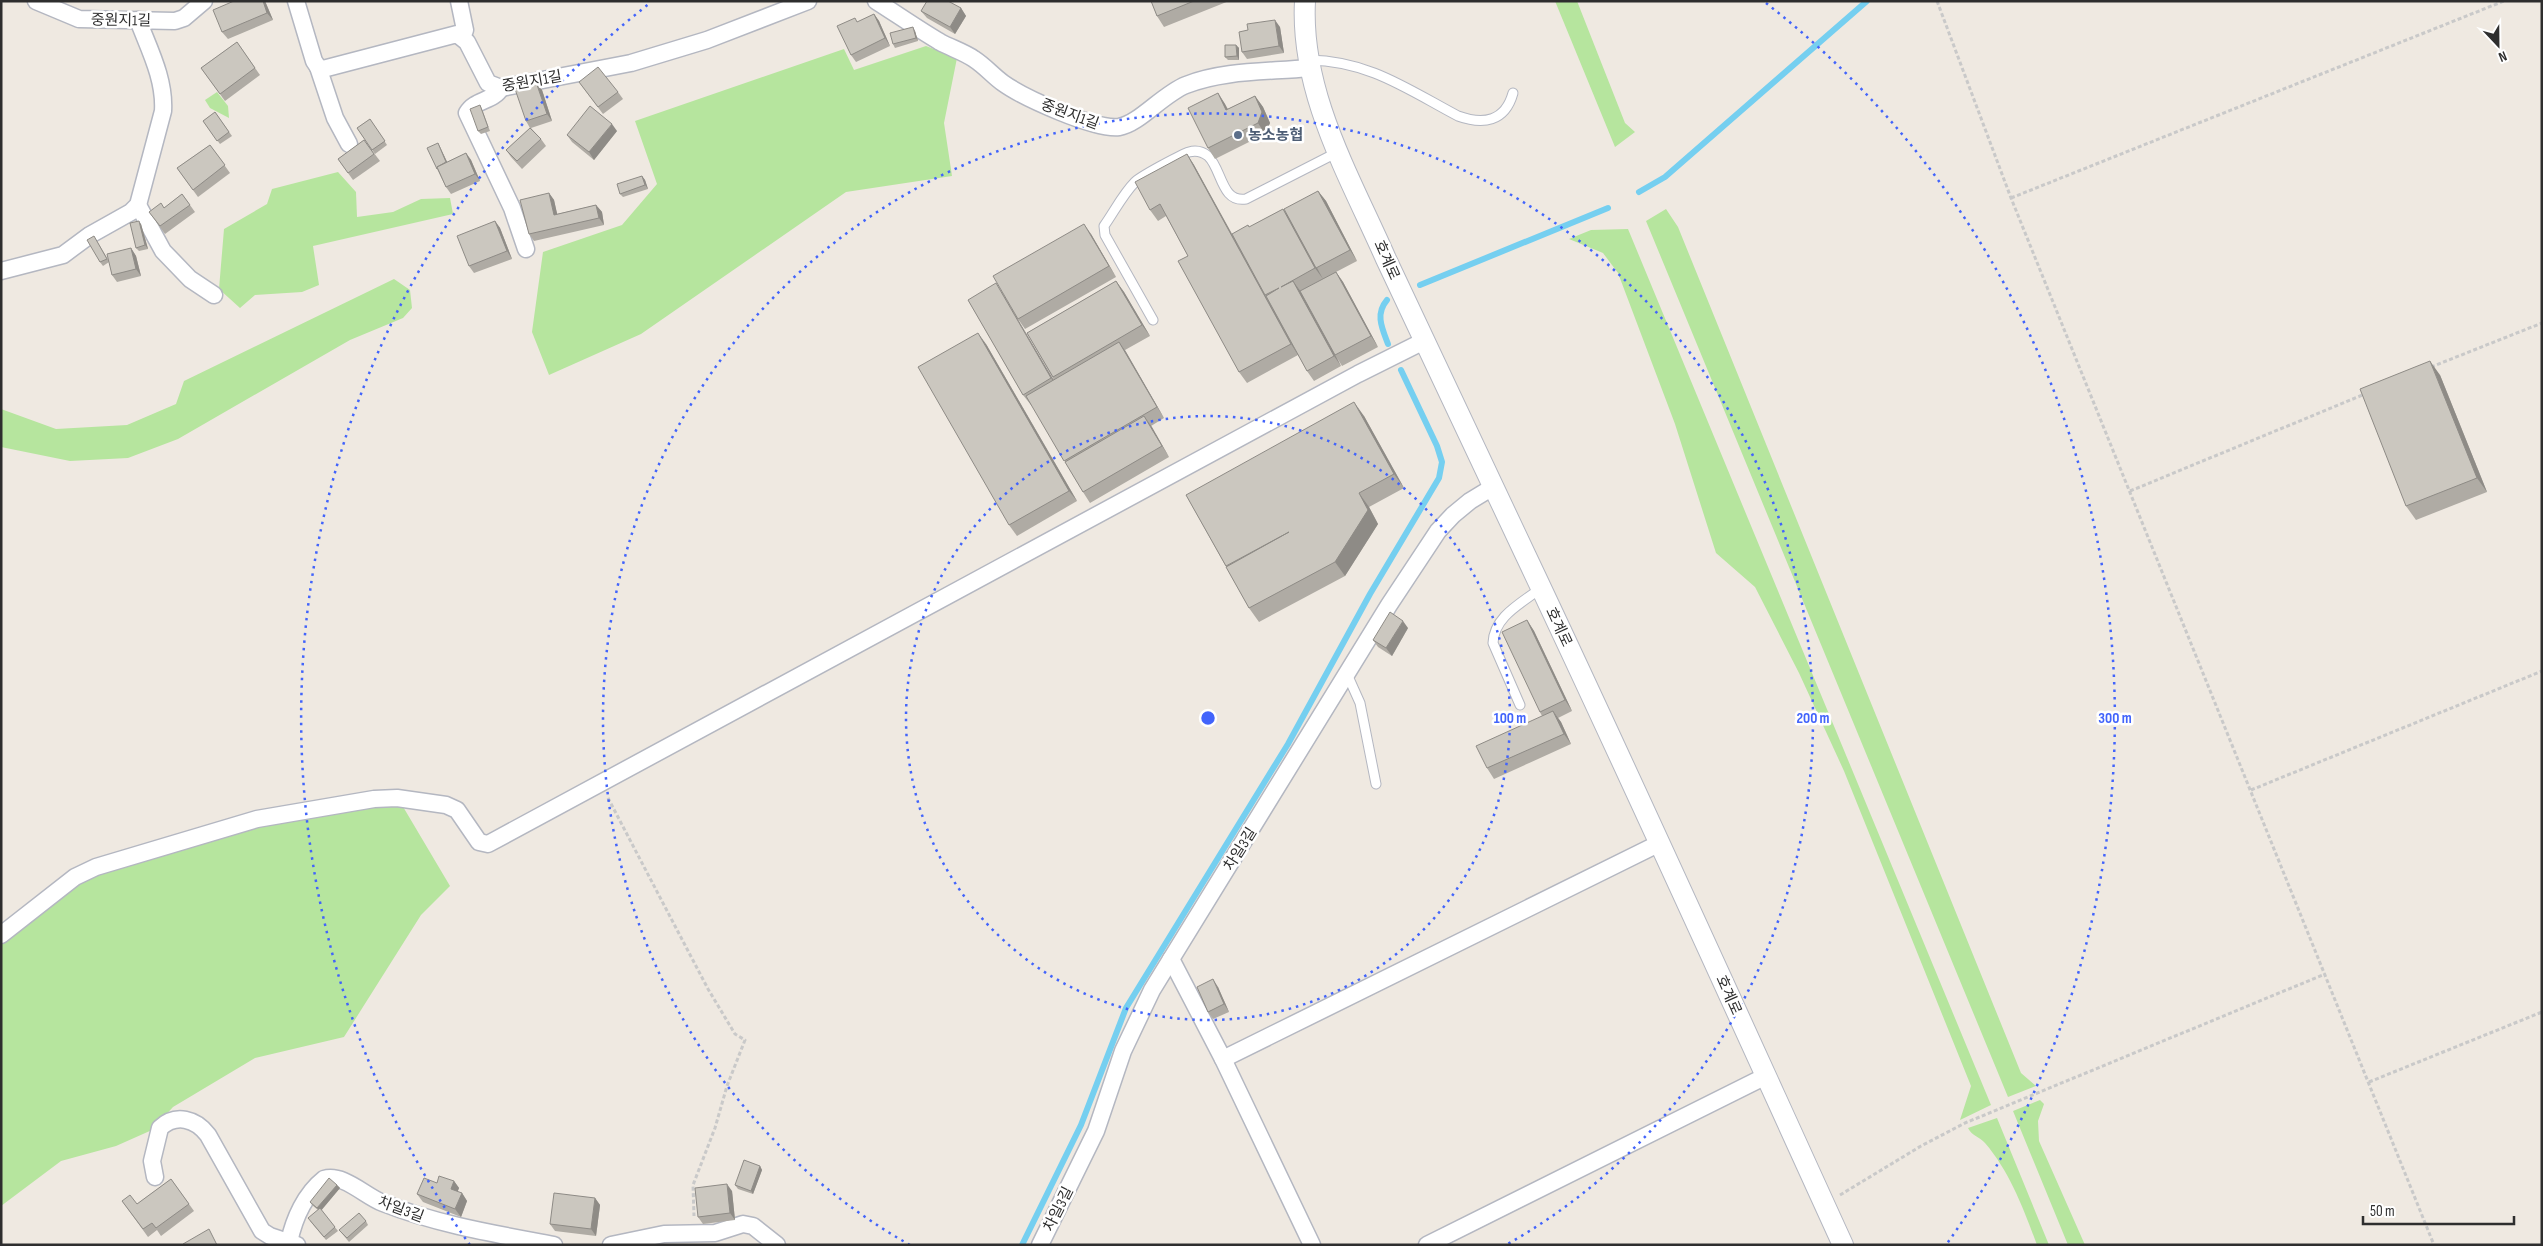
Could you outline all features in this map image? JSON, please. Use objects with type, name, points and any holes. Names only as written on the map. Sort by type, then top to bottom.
[{"type":"street","name":"중원지1길","points":[[36,1],[79,19],[175,21],[184,18],[204,1]]},
{"type":"street","points":[[296,1],[314,61],[318,67],[335,118],[349,144]]},
{"type":"street","points":[[318,67],[323,69],[369,58],[450,34],[462,37],[465,30],[459,1]]},
{"type":"street","name":"중원지1길","points":[[462,37],[488,83],[501,88],[631,63],[707,40],[808,1]]},
{"type":"street","name":"중원지1길","points":[[876,1],[941,42],[974,59],[1020,94],[1044,105],[1108,128],[1120,127],[1132,122],[1161,99],[1194,83],[1207,79],[1309,64]]},
{"type":"street","name":"호계로","points":[[1305,1],[1304,20],[1309,64],[1317,100],[1338,152],[1424,341],[1660,843],[1842,1245]]},
{"type":"street","points":[[1,271],[63,256],[90,235],[131,212],[138,205],[163,111],[164,98],[162,85],[138,20]]},
{"type":"street","points":[[501,88],[498,94],[477,103],[468,113],[512,208],[526,249]]},
{"type":"street","points":[[138,205],[156,241],[169,257],[190,279],[214,295]]},
{"type":"street","points":[[1,935],[75,877],[96,867],[257,819],[374,799],[423,801],[446,805],[457,810],[479,842],[484,845],[1358,374],[1424,341]]},
{"type":"street","name":"차일3길","points":[[1040,1245],[1096,1131],[1123,1051],[1137,1018],[1171,959],[1389,605],[1438,531],[1453,515],[1494,487]]},
{"type":"street","points":[[1223,1059],[1660,843]]},
{"type":"street","points":[[1171,959],[1223,1059],[1312,1245]]},
{"type":"street","points":[[1427,1245],[1766,1076]]},
{"type":"street","name":"차일3길","points":[[155,1177],[152,1161],[160,1128],[176,1120],[190,1120],[196,1122],[208,1135],[262,1231],[270,1236],[293,1243],[293,1224],[307,1199],[324,1179],[334,1177],[382,1203],[435,1221],[463,1229],[554,1245]]},
{"type":"street","points":[[611,1245],[664,1234],[715,1233],[743,1224],[749,1224],[776,1245]]},
{"type":"lane","points":[[1309,64],[1348,63],[1368,69],[1458,116],[1473,121],[1484,122],[1500,114],[1510,102],[1512,93]]},
{"type":"lane","points":[[1153,320],[1105,235],[1104,226],[1136,180],[1190,152],[1200,152],[1208,157],[1228,192],[1233,198],[1239,200],[1246,199],[1338,152]]},
{"type":"lane","points":[[1520,705],[1493,644],[1493,633],[1500,620],[1541,588]]},
{"type":"lane","points":[[1347,674],[1360,703],[1376,784]]},
{"type":"path","points":[[1937,1],[2011,198],[2434,1245]]},
{"type":"path","points":[[2011,198],[2504,1]]},
{"type":"path","points":[[2425,370],[2542,323]]},
{"type":"path","points":[[2130,491],[2371,392]]},
{"type":"path","points":[[2251,790],[2542,671]]},
{"type":"path","points":[[600,784],[708,989],[735,1034],[745,1040],[726,1086],[715,1128],[694,1185],[692,1197],[696,1232]]},
{"type":"path","points":[[1824,1205],[1921,1146],[1965,1123],[2325,974]]},
{"type":"path","points":[[2369,1082],[2542,1012]]},
{"type":"green space","points":[[1555,1],[1577,1],[1625,123],[1635,132],[1615,147]]},
{"type":"green space","points":[[926,46],[957,58],[944,123],[952,176],[846,192],[641,334],[549,375],[532,332],[543,252],[622,225],[657,184],[635,121],[844,49],[854,70]]},
{"type":"green space","points":[[217,92],[228,106],[229,118],[210,108],[205,100]]},
{"type":"green space","points":[[338,172],[356,192],[357,217],[393,212],[421,199],[450,198],[453,214],[313,246],[319,285],[302,292],[255,295],[240,308],[219,289],[224,229],[267,204],[272,189]]},
{"type":"green space","points":[[1666,209],[1678,227],[2021,1073],[2036,1086],[2008,1097],[1646,221]]},
{"type":"green space","points":[[1628,229],[1991,1105],[1960,1120],[1971,1086],[1844,771],[1799,673],[1755,587],[1716,553],[1675,424],[1618,273],[1603,253],[1569,239],[1591,230]]},
{"type":"green space","points":[[394,279],[410,290],[412,308],[403,318],[350,340],[178,439],[128,458],[70,461],[1,447],[1,409],[56,429],[127,425],[176,404],[184,381]]},
{"type":"green space","points":[[402,805],[450,886],[421,915],[344,1037],[255,1058],[173,1107],[152,1130],[116,1146],[61,1161],[1,1206],[1,943],[80,882],[108,869],[278,821],[356,806]]},
{"type":"green space","points":[[2040,1100],[2044,1104],[2038,1121],[2039,1141],[2085,1245],[2068,1245],[2013,1111]]},
{"type":"green space","points":[[1997,1118],[2049,1245],[2037,1245],[2021,1205],[2002,1166],[1985,1143],[1968,1128]]},
{"type":"building","points":[[234,1],[263,1],[267,13],[222,32],[213,10]]},
{"type":"building","points":[[927,1],[948,1],[961,8],[950,27],[921,11]]},
{"type":"building","points":[[1151,1],[1194,1],[1157,16]]},
{"type":"building","points":[[874,14],[885,38],[851,55],[837,26],[855,18],[857,22]]},
{"type":"building","points":[[1275,20],[1279,46],[1242,52],[1239,32],[1248,30],[1247,24]]},
{"type":"building","points":[[913,27],[916,38],[893,44],[890,33]]},
{"type":"building","points":[[237,42],[255,68],[220,94],[201,68]]},
{"type":"building","points":[[1225,45],[1236,45],[1237,56],[1225,57]]},
{"type":"building","points":[[598,67],[618,92],[598,107],[579,82]]},
{"type":"building","points":[[536,82],[547,114],[526,121],[515,89]]},
{"type":"building","points":[[1218,93],[1226,110],[1255,96],[1262,112],[1258,123],[1208,148],[1188,108]]},
{"type":"building","points":[[480,105],[488,127],[478,131],[470,109]]},
{"type":"building","points":[[590,106],[612,124],[589,152],[567,135]]},
{"type":"building","points":[[215,112],[229,132],[217,141],[203,121]]},
{"type":"building","points":[[370,119],[385,141],[372,150],[357,128]]},
{"type":"building","points":[[530,128],[541,139],[517,161],[506,150]]},
{"type":"building","points":[[364,140],[374,154],[348,173],[338,159]]},
{"type":"building","points":[[438,143],[446,162],[437,167],[437,169],[427,148]]},
{"type":"building","points":[[210,145],[225,165],[193,190],[177,168]]},
{"type":"building","points":[[466,153],[475,174],[446,187],[437,167]]},
{"type":"building","points":[[1187,154],[1291,344],[1239,372],[1178,261],[1188,256],[1160,204],[1150,210],[1135,182]]},
{"type":"building","points":[[642,176],[645,185],[620,194],[617,184]]},
{"type":"building","points":[[1318,191],[1350,250],[1316,268],[1284,209]]},
{"type":"building","points":[[549,193],[554,215],[596,205],[599,218],[529,234],[520,200]]},
{"type":"building","points":[[182,194],[190,205],[160,226],[149,212],[161,203],[164,208]]},
{"type":"building","points":[[1283,209],[1315,268],[1281,287],[1293,281],[1334,356],[1307,371],[1266,296],[1279,288],[1265,295],[1232,234]]},
{"type":"building","points":[[139,221],[145,245],[136,248],[130,223]]},
{"type":"building","points":[[495,221],[507,251],[469,266],[457,236]]},
{"type":"building","points":[[1084,224],[1109,266],[1018,319],[993,276]]},
{"type":"building","points":[[94,236],[107,259],[100,262],[87,240]]},
{"type":"building","points":[[131,248],[136,269],[112,275],[107,254]]},
{"type":"building","points":[[1336,272],[1371,336],[1335,355],[1300,291]]},
{"type":"building","points":[[1116,281],[1142,325],[1053,377],[1027,333]]},
{"type":"building","points":[[996,283],[1051,378],[1023,395],[968,300]]},
{"type":"building","points":[[978,333],[1069,491],[1009,525],[918,367]]},
{"type":"building","points":[[1119,342],[1157,407],[1064,461],[1026,396]]},
{"type":"building","points":[[2430,361],[2477,478],[2406,506],[2360,389]]},
{"type":"building","points":[[1354,402],[1394,474],[1359,493],[1368,510],[1335,562],[1249,608],[1226,567],[1289,532],[1226,566],[1186,495]]},
{"type":"building","points":[[1144,416],[1162,446],[1083,492],[1065,462]]},
{"type":"building","points":[[1390,612],[1403,621],[1386,648],[1373,640]]},
{"type":"building","points":[[1527,620],[1565,700],[1540,712],[1502,632]]},
{"type":"building","points":[[1553,711],[1564,734],[1487,768],[1476,746]]},
{"type":"building","points":[[1213,979],[1224,1004],[1208,1012],[1197,987]]},
{"type":"building","points":[[744,1160],[760,1166],[751,1191],[735,1185]]},
{"type":"building","points":[[439,1176],[454,1181],[451,1189],[462,1193],[455,1209],[417,1194],[424,1178],[437,1183]]},
{"type":"building","points":[[329,1178],[337,1185],[317,1208],[310,1202]]},
{"type":"building","points":[[171,1179],[189,1204],[156,1228],[152,1223],[143,1229],[122,1201],[130,1195],[137,1204]]},
{"type":"building","points":[[727,1184],[730,1213],[698,1217],[695,1188]]},
{"type":"building","points":[[554,1193],[595,1198],[591,1229],[550,1224]]},
{"type":"building","points":[[320,1208],[335,1227],[324,1237],[308,1218]]},
{"type":"building","points":[[359,1213],[366,1221],[347,1238],[339,1230]]},
{"type":"building","points":[[209,1229],[217,1245],[183,1245],[183,1244]]},
{"type":"waterway","points":[[1639,192],[1665,177],[1867,1]]},
{"type":"waterway","points":[[1420,285],[1608,208]]},
{"type":"waterway","points":[[1387,300],[1383,305],[1380,316],[1388,344]]},
{"type":"waterway","points":[[1022,1245],[1081,1125],[1126,1008],[1288,744],[1370,594],[1439,478],[1442,462],[1437,446],[1401,370]]},
{"type":"place","name":"농소농협","points":[[1238,135]]}]
